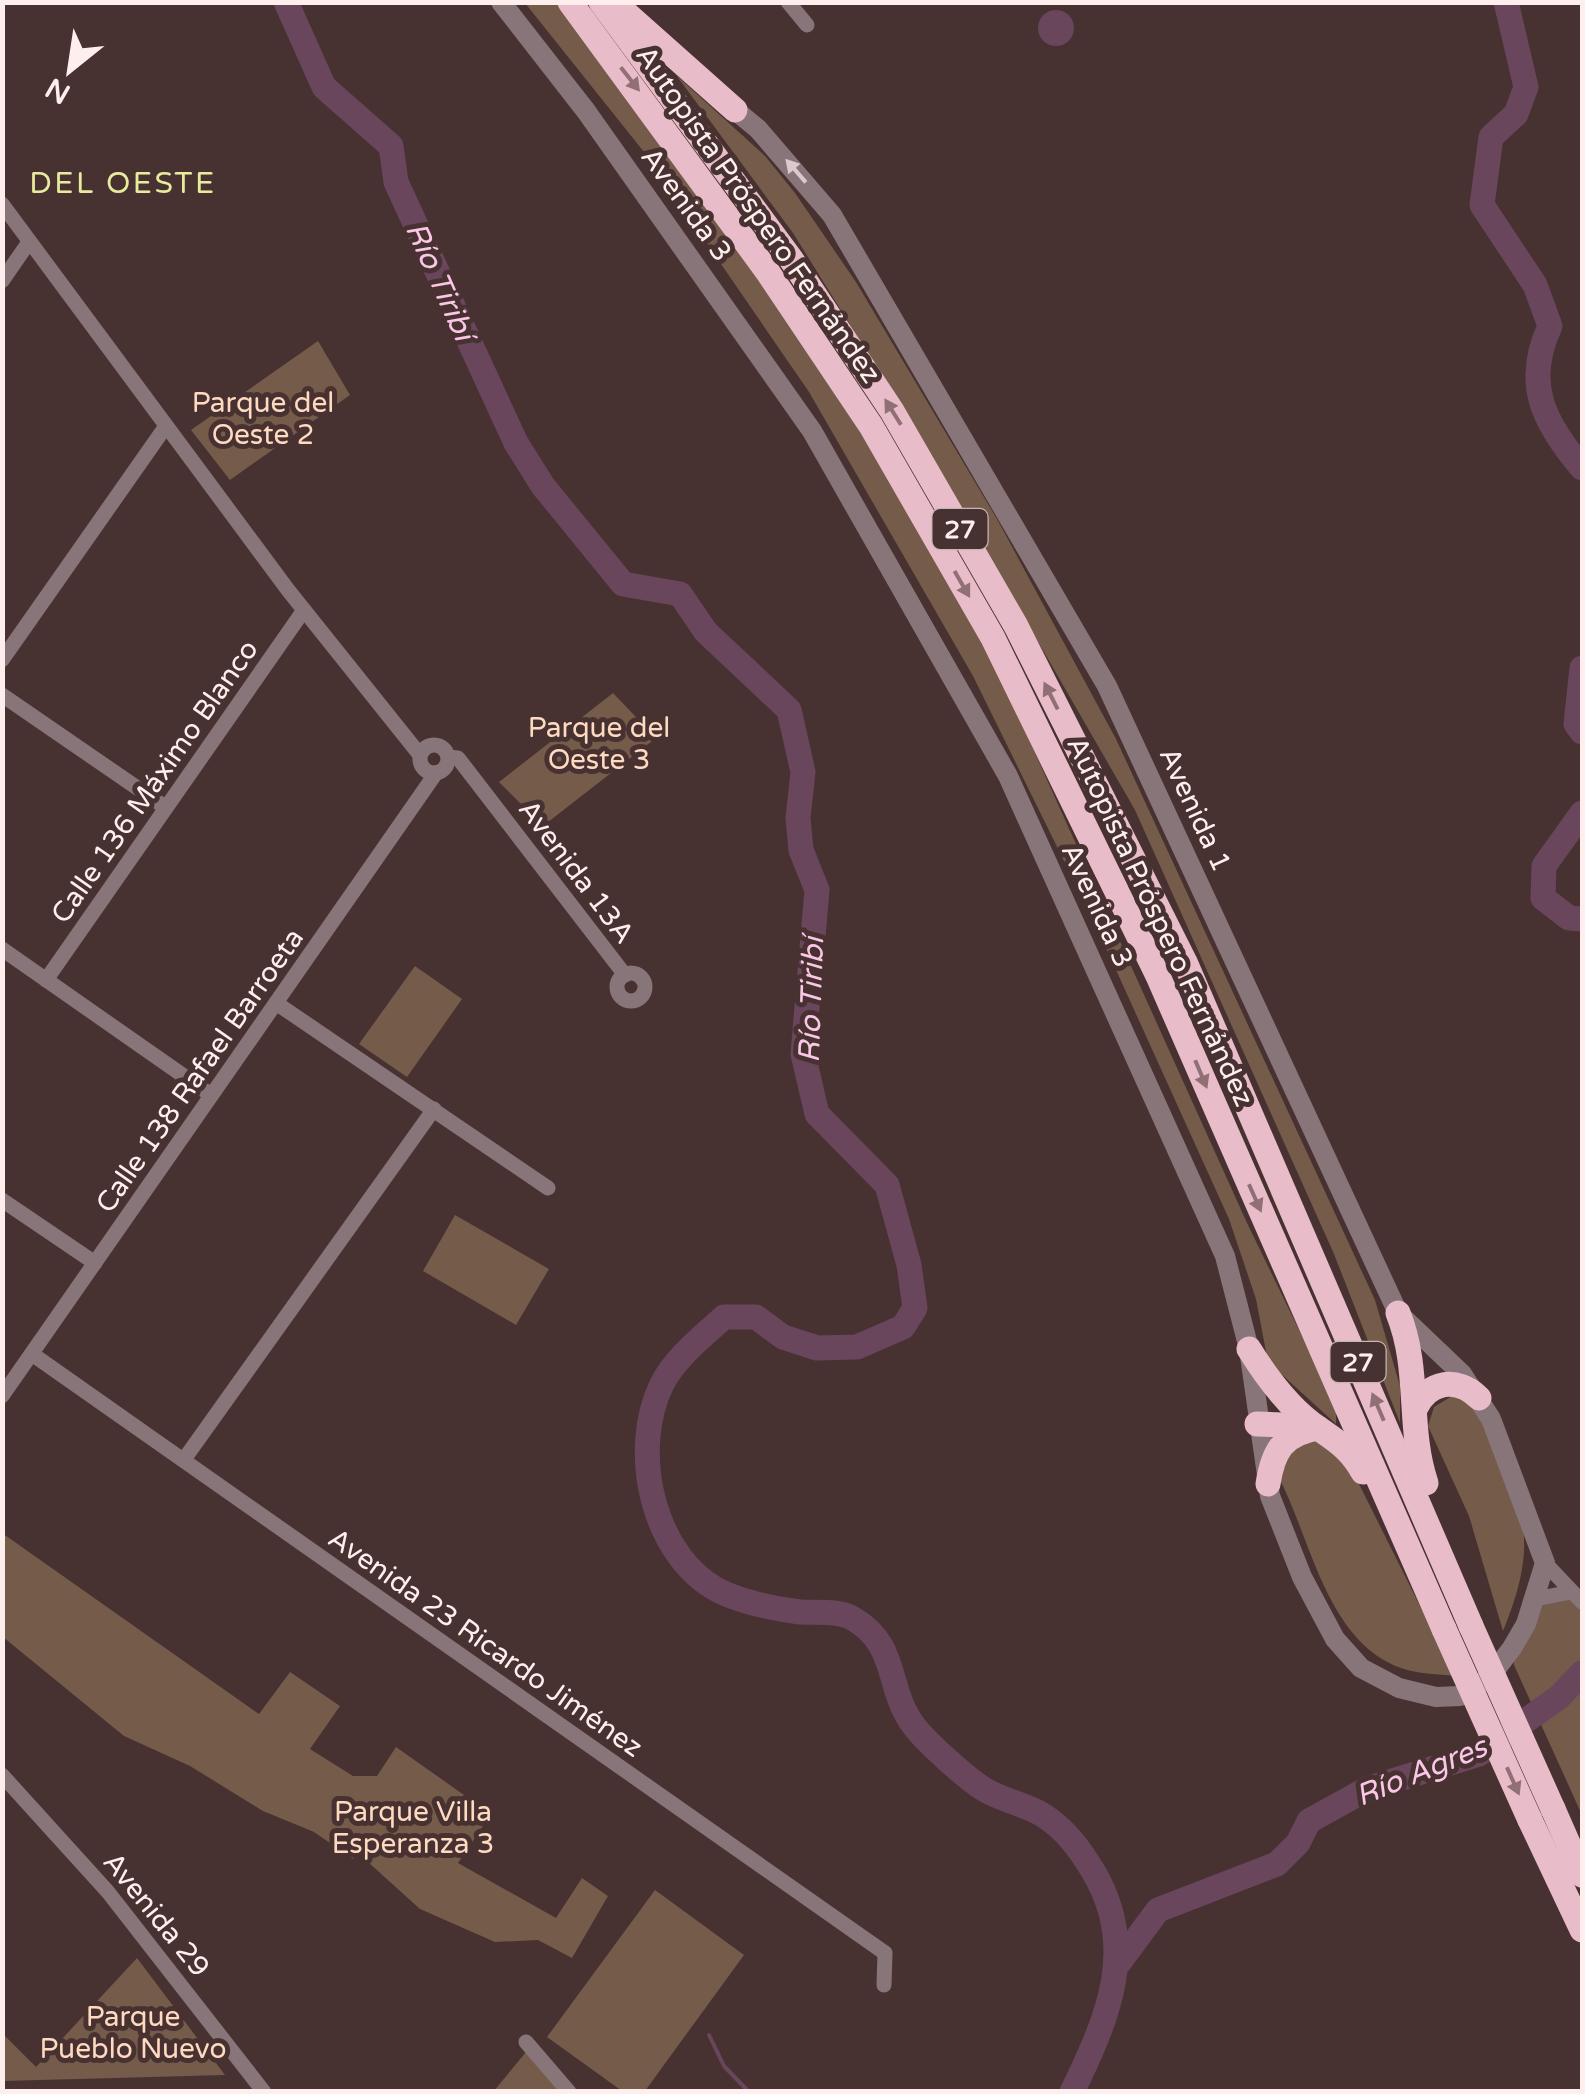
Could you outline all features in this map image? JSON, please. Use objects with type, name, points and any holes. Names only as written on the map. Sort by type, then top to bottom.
[{"type":"highway","name":"Autopista Próspero Fernández","points":[[570,2],[681,150],[850,395],[993,638],[1158,976],[1444,1628],[1542,1814],[1582,1875]]},
{"type":"highway","name":"Autopista Próspero Fernández","points":[[601,2],[791,259],[892,411],[1016,626],[1185,962],[1468,1616],[1582,1930]]},
{"type":"highway","points":[[614,2],[735,110]]},
{"type":"highway","points":[[1398,1313],[1413,1360],[1416,1456],[1444,1528],[1468,1616]]},
{"type":"highway","points":[[1249,1350],[1268,1379],[1318,1428],[1352,1452],[1431,1600]]},
{"type":"highway","points":[[1414,1409],[1428,1390],[1449,1383],[1471,1390],[1479,1398]]},
{"type":"highway","points":[[1257,1424],[1318,1428]]},
{"type":"highway","points":[[1268,1484],[1272,1463],[1283,1442],[1300,1431],[1318,1428]]},
{"type":"street","name":"Avenida 3","points":[[501,2],[586,111],[812,431],[1008,776],[1204,1202],[1238,1294],[1268,1484],[1302,1578],[1335,1639],[1361,1668],[1398,1688],[1436,1698],[1460,1696],[1490,1678],[1512,1648],[1535,1599],[1545,1563]]},
{"type":"street","points":[[788,2],[807,25]]},
{"type":"street","name":"Avenida 1","points":[[735,110],[758,129],[832,215],[1107,686],[1398,1313],[1462,1374],[1479,1398],[1499,1438],[1545,1563]]},
{"type":"street","points":[[2,204],[304,610],[420,754],[423,768],[436,773],[446,766],[448,757],[435,745],[420,754]]},
{"type":"street","points":[[2,281],[29,242]]},
{"type":"street","points":[[2,660],[166,426]]},
{"type":"street","name":"Calle 136 Máximo Blanco","points":[[46,980],[304,610]]},
{"type":"street","points":[[2,695],[165,807]]},
{"type":"street","name":"Avenida 13A","points":[[448,757],[458,758],[624,975]]},
{"type":"street","name":"Calle 138 Rafael Barroeta","points":[[2,1396],[436,773]]},
{"type":"street","points":[[2,949],[212,1096]]},
{"type":"street","points":[[276,1003],[548,1188]]},
{"type":"street","points":[[185,1458],[434,1109]]},
{"type":"street","points":[[2,1200],[95,1263]]},
{"type":"street","name":"Avenida 23 Ricardo Jiménez","points":[[32,1354],[886,1953],[884,1985]]},
{"type":"street","points":[[1545,1563],[1577,1597]]},
{"type":"street","points":[[1535,1599],[1577,1597]]},
{"type":"street","name":"Avenida 29","points":[[2,1775],[108,1892],[264,2092]]},
{"type":"street","points":[[526,2042],[569,2092]]},
{"type":"green space","points":[[525,3],[560,3],[682,160],[853,420],[979,629],[1247,1223],[1336,1406],[1336,1424],[1268,1362],[1256,1299],[1229,1219],[1097,928],[973,676],[809,392],[644,152]]},
{"type":"green space","points":[[676,75],[765,156],[856,282],[997,519],[1116,739],[1375,1300],[1400,1386],[1400,1423],[1334,1254],[1135,810],[924,444],[793,233]]},
{"type":"green space","name":"Parque del Oeste 2","points":[[318,341],[350,395],[230,480],[191,430]]},
{"type":"green space","name":"Parque del Oeste 3","points":[[613,693],[656,738],[543,826],[499,782]]},
{"type":"green space","points":[[415,966],[462,999],[407,1077],[359,1044]]},
{"type":"green space","points":[[455,1215],[549,1269],[516,1325],[423,1271]]},
{"type":"green space","points":[[1452,1396],[1466,1399],[1477,1411],[1505,1469],[1522,1518],[1522,1568],[1503,1631],[1469,1516],[1428,1426],[1434,1407]]},
{"type":"green space","points":[[1316,1436],[1355,1476],[1455,1676],[1407,1670],[1376,1655],[1338,1612],[1278,1476],[1282,1455]]},
{"type":"green space","name":"Parque Villa Esperanza 3","points":[[2,1533],[259,1714],[290,1672],[340,1706],[310,1749],[353,1776],[377,1776],[396,1747],[491,1814],[458,1863],[556,1918],[582,1878],[608,1896],[572,1958],[538,1940],[495,1942],[420,1909],[358,1853],[353,1859],[314,1832],[263,1811],[190,1766],[124,1736],[3,1637]]},
{"type":"green space","points":[[1559,1592],[1582,1606],[1582,1815],[1514,1665],[1517,1643],[1527,1622]]},
{"type":"green space","points":[[655,1890],[744,1955],[645,2091],[622,2091],[547,2037]]},
{"type":"green space","name":"Parque Pueblo Nuevo","points":[[137,1958],[225,2075],[3,2081],[3,2034],[36,2067]]},
{"type":"green space","points":[[526,2052],[560,2092],[493,2092]]},
{"type":"shaded area","points":[[1056,10],[1069,15],[1074,28],[1069,41],[1056,46],[1043,41],[1038,28],[1043,15]]},
{"type":"waterway","name":"Río Tiribí","points":[[286,2],[324,87],[391,146],[396,182],[516,443],[543,486],[623,584],[680,594],[706,632],[789,710],[803,772],[798,818],[801,850],[817,890],[803,1054],[817,1114],[887,1185],[909,1265],[915,1308],[903,1327],[857,1347],[817,1348],[783,1337],[756,1317],[724,1317],[682,1356],[662,1384],[652,1411],[648,1440],[654,1502],[680,1557],[701,1578],[726,1594],[782,1609],[840,1614],[867,1629],[885,1654],[905,1712],[928,1742],[979,1786],[1051,1821],[1083,1855],[1107,1899],[1116,1955],[1107,2010],[1072,2092]]},
{"type":"waterway","name":"Río Agres","points":[[1506,2],[1526,87],[1516,114],[1491,137],[1482,205],[1535,285],[1550,326],[1538,366],[1542,402],[1557,435],[1582,468]]},
{"type":"waterway","name":"Río Agres","points":[[1582,668],[1576,724],[1582,732]]},
{"type":"waterway","name":"Río Agres","points":[[1582,813],[1544,866],[1543,898],[1569,918],[1582,919]]},
{"type":"waterway","name":"Río Agres","points":[[1118,1964],[1158,1910],[1277,1864],[1298,1843],[1309,1821],[1367,1789],[1479,1754],[1559,1697],[1582,1673]]},
{"type":"waterway","points":[[709,2035],[724,2066],[749,2092]]},
{"type":"district","name":"DEL OESTE","points":[[123,183]]}]
